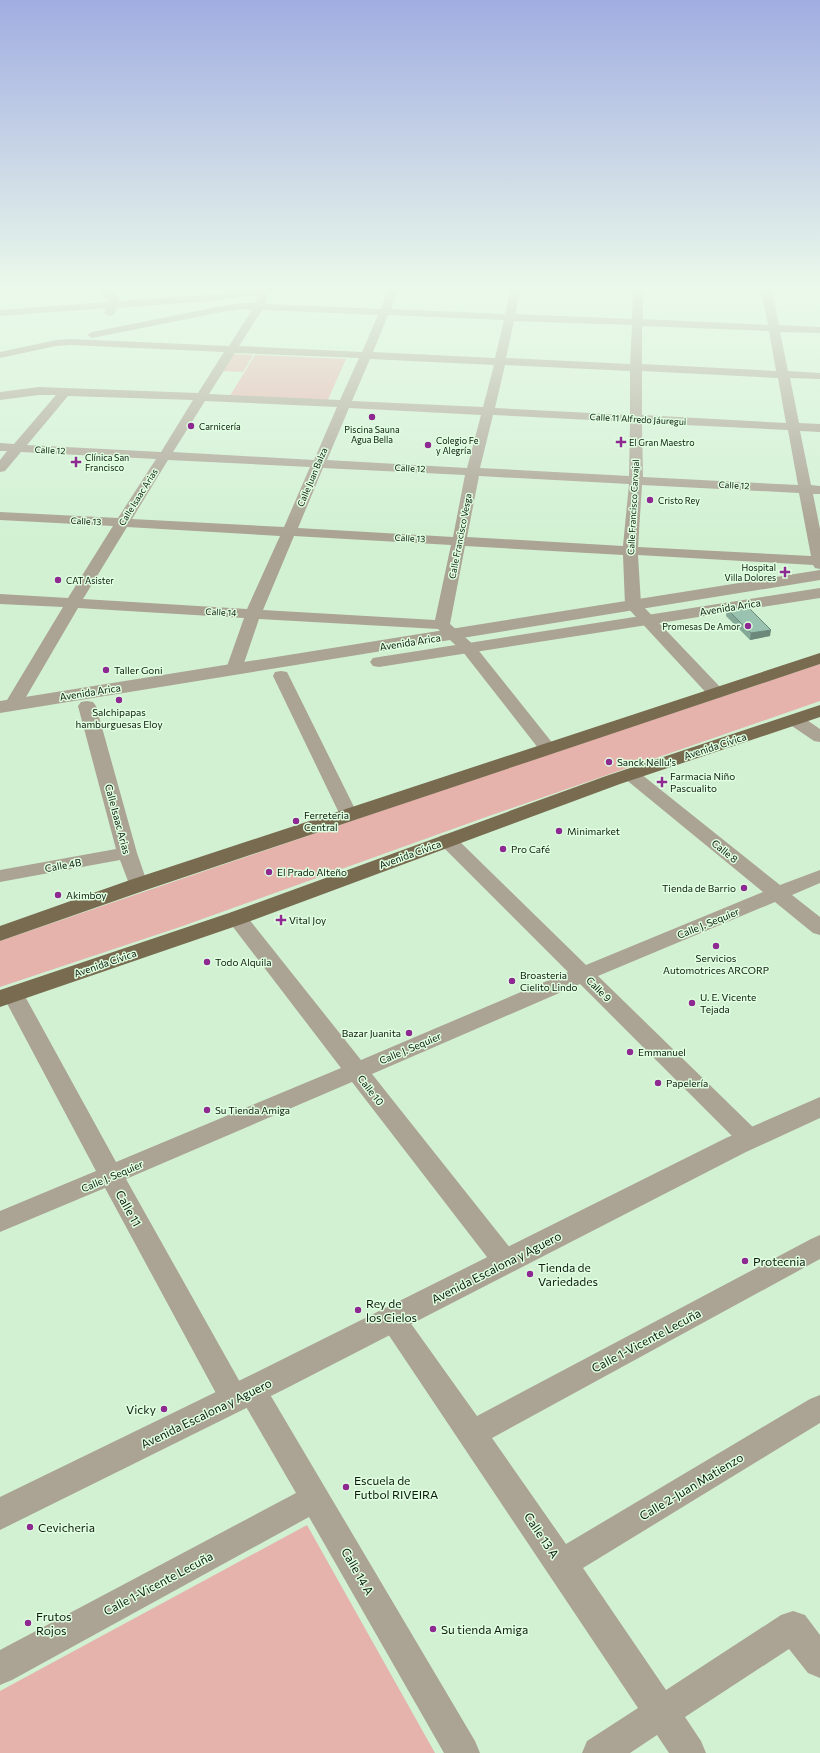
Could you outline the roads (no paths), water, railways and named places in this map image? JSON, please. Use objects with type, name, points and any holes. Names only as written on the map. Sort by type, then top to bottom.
[{"type":"main road","points":[[0,934],[138,885],[820,658]]},
{"type":"main road","name":"Avenida Cívica","points":[[7,996],[237,918],[630,774],[820,711]]},
{"type":"street","name":"Calle Isaac Arias","points":[[6,706],[219,369]]},
{"type":"street","name":"Calle Juan Balza","points":[[234,669],[253,614],[360,369]]},
{"type":"street","name":"Calle Francisco Vesga","points":[[448,630],[458,541],[473,471],[498,369]]},
{"type":"street","name":"Calle Francisco Carvajal","points":[[633,606],[630,551],[636,480],[636,369]]},
{"type":"street","points":[[674,369],[820,376]]},
{"type":"street","points":[[782,369],[820,567]]},
{"type":"street","name":"Calle 11 Alfredo Jáuregui","points":[[2,394],[39,391],[201,397],[820,428]]},
{"type":"street","points":[[0,468],[65,392]]},
{"type":"street","name":"Calle 12","points":[[0,447],[820,490]]},
{"type":"street","name":"Calle 13","points":[[0,516],[630,551],[820,567]]},
{"type":"street","name":"Avenida Arica","points":[[6,706],[234,669],[448,630],[633,606],[820,567]]},
{"type":"street","name":"Avenida Arica","points":[[0,720],[281,676],[469,649],[820,593]]},
{"type":"street","name":"Calle 14","points":[[0,599],[253,614],[448,630]]},
{"type":"street","points":[[633,606],[716,693]]},
{"type":"street","points":[[448,630],[469,649],[548,749]]},
{"type":"street","points":[[281,676],[349,815]]},
{"type":"street","name":"Calle Isaac Arias","points":[[88,706],[127,853],[138,885]]},
{"type":"street","points":[[795,720],[820,737]]},
{"type":"street","name":"Calle 8","points":[[630,774],[820,928]]},
{"type":"street","name":"Calle 9","points":[[447,840],[750,1139]]},
{"type":"street","name":"Calle 4B","points":[[0,876],[127,853]]},
{"type":"street","name":"Calle J. Sequier","points":[[0,1222],[584,974],[820,876]]},
{"type":"street","name":"Calle 10","points":[[237,918],[506,1262]]},
{"type":"street","name":"Calle 11","points":[[7,996],[111,1176],[243,1394]]},
{"type":"street","name":"Avenida Escalona y Aguero","points":[[0,1514],[243,1394],[750,1139],[820,1107]]},
{"type":"street","name":"Calle 1-Vicente Lecuña","points":[[472,1434],[820,1246]]},
{"type":"street","name":"Calle 13 A","points":[[392,1319],[689,1753]]},
{"type":"street","name":"Calle 14 A","points":[[243,1394],[316,1498],[463,1753]]},
{"type":"street","name":"Calle 2-Juan Matienzo","points":[[561,1564],[820,1408]]},
{"type":"street","name":"Calle 1-Vicente Lecuña","points":[[0,1668],[316,1498]]},
{"type":"street","points":[[599,1753],[793,1627],[820,1661]]},
{"type":"place","name":"Piscina Sauna Agua Bella","points":[[372,417]]},
{"type":"place","name":"Carnicería","points":[[191,426]]},
{"type":"place","name":"El Gran Maestro","points":[[621,442]]},
{"type":"place","name":"Colegio Fe y Alegría","points":[[428,445]]},
{"type":"place","name":"Clínica San Francisco","points":[[76,462]]},
{"type":"place","name":"Cristo Rey","points":[[650,500]]},
{"type":"place","name":"Hospital Villa Dolores","points":[[785,572]]},
{"type":"place","name":"CAT Asister","points":[[58,580]]},
{"type":"place","name":"Promesas De Amor","points":[[748,626]]},
{"type":"place","name":"Taller Goni","points":[[106,670]]},
{"type":"place","name":"Salchipapas hamburguesas Eloy","points":[[119,700]]},
{"type":"place","name":"Sanck Nellu's","points":[[609,762]]},
{"type":"place","name":"Farmacia Niño Pascualito","points":[[662,782]]},
{"type":"place","name":"Ferreteria Central","points":[[296,821]]},
{"type":"place","name":"Minimarket","points":[[559,831]]},
{"type":"place","name":"Pro Café","points":[[503,849]]},
{"type":"place","name":"El Prado Alteño","points":[[269,872]]},
{"type":"place","name":"Tienda de Barrio","points":[[744,888]]},
{"type":"place","name":"Akimboy","points":[[58,895]]},
{"type":"place","name":"Vital Joy","points":[[281,920]]},
{"type":"place","name":"Servicios Automotrices ARCORP","points":[[716,946]]},
{"type":"place","name":"Todo Alquila","points":[[207,962]]},
{"type":"place","name":"Broasteria Cielito Lindo","points":[[512,981]]},
{"type":"place","name":"U. E. Vicente Tejada","points":[[692,1003]]},
{"type":"place","name":"Bazar Juanita","points":[[409,1033]]},
{"type":"place","name":"Emmanuel","points":[[630,1052]]},
{"type":"place","name":"Papelería","points":[[658,1083]]},
{"type":"place","name":"Su Tienda Amiga","points":[[207,1110]]},
{"type":"place","name":"Protecnia","points":[[745,1261]]},
{"type":"place","name":"Tienda de Variedades","points":[[530,1274]]},
{"type":"place","name":"Rey de los Cielos","points":[[358,1310]]},
{"type":"place","name":"Vicky","points":[[164,1409]]},
{"type":"place","name":"Escuela de Futbol RIVEIRA","points":[[346,1487]]},
{"type":"place","name":"Cevicheria","points":[[30,1527]]},
{"type":"place","name":"Frutos Rojos","points":[[28,1623]]},
{"type":"place","name":"Su tienda Amiga","points":[[433,1629]]}]
